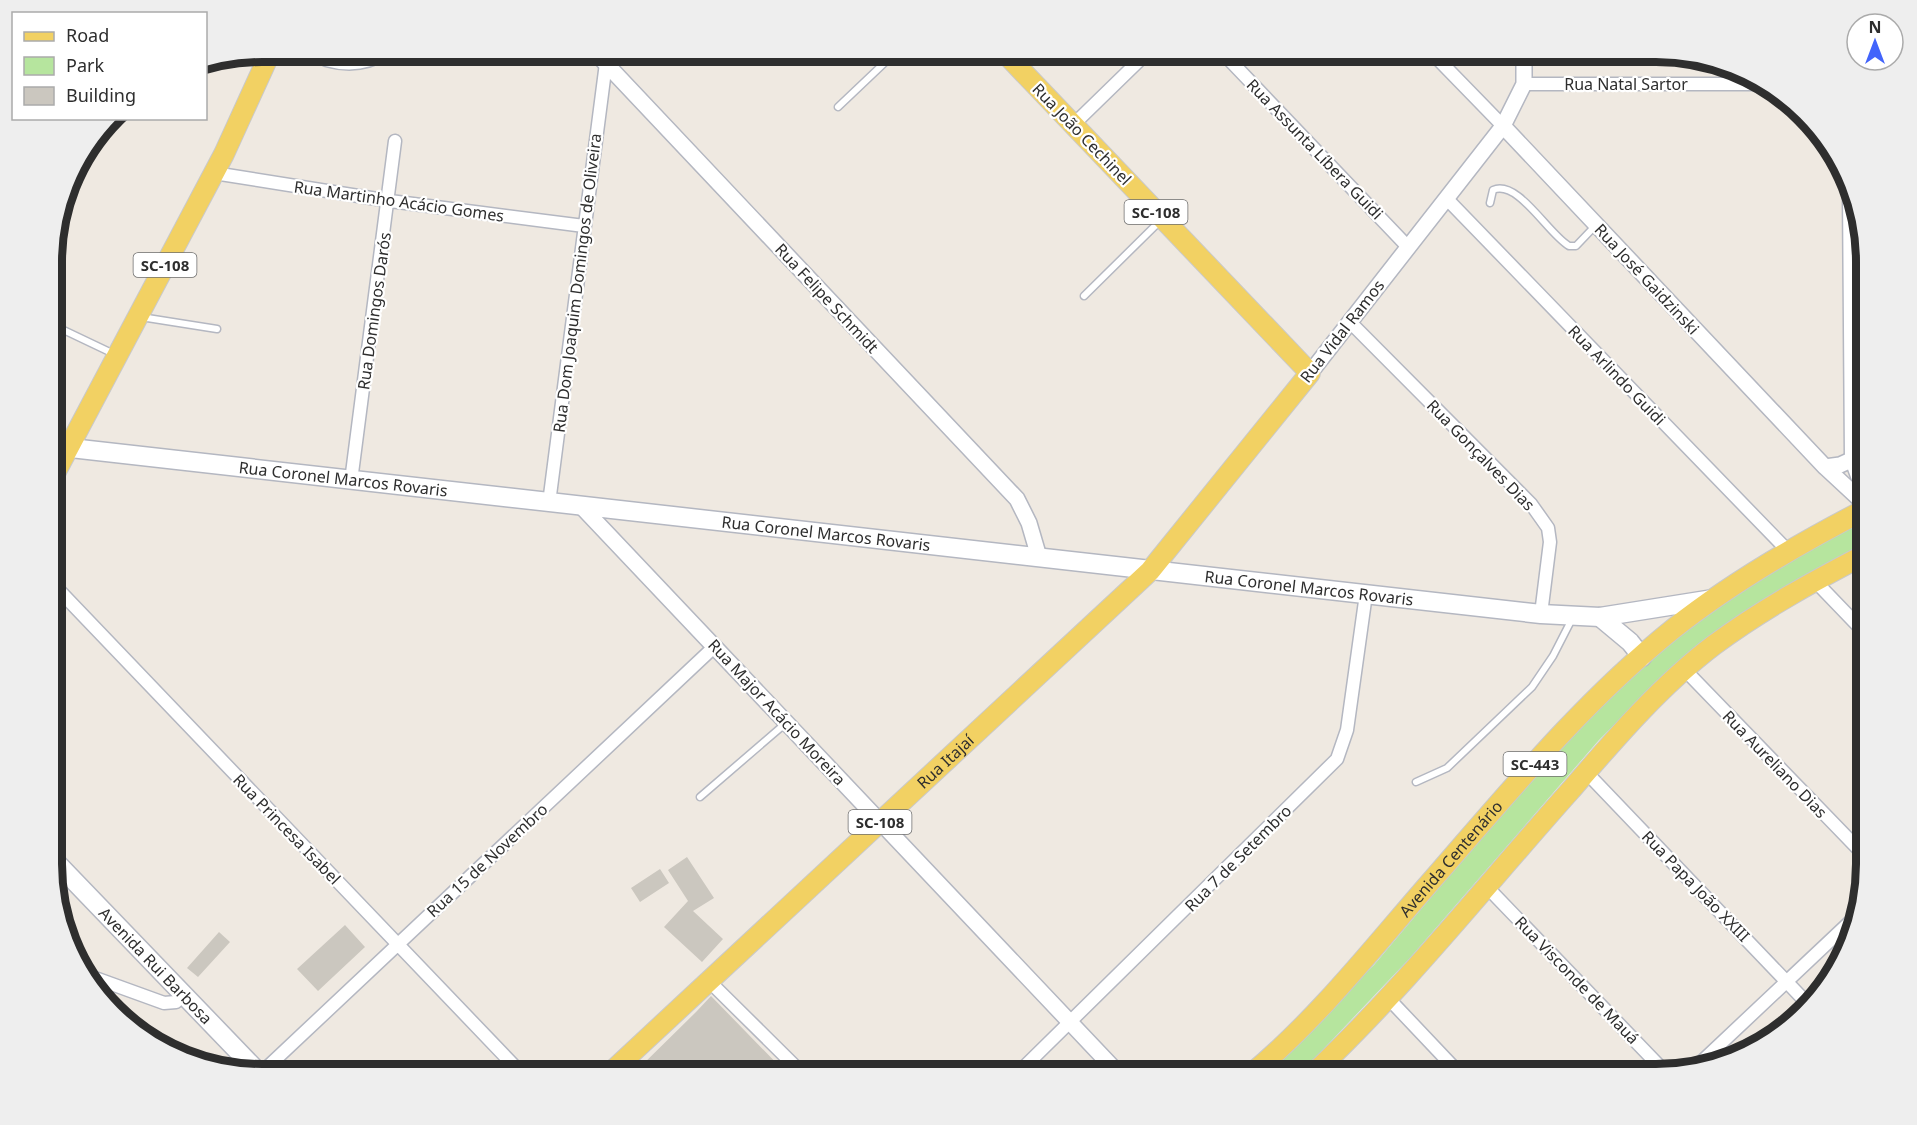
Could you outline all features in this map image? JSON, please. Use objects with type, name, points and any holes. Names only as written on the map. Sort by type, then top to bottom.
[{"type":"main road","name":"SC-108","points":[[62,444],[117,355],[214,173],[266,62]]},
{"type":"main road","name":"Rua João Cechinel","points":[[1013,62],[1310,373]]},
{"type":"main road","name":"Rua Vidal Ramos","points":[[1150,571],[1310,373]]},
{"type":"main road","name":"Rua Coronel Marcos Rovaris","points":[[62,447],[583,508],[1541,614],[1600,617],[1713,599]]},
{"type":"main road","name":"Avenida Centenário","points":[[1262,1063],[1319,1009],[1520,780],[1593,702],[1642,657],[1713,599],[1855,511]]},
{"type":"main road","points":[[1324,1063],[1389,999],[1586,772],[1685,670],[1713,645],[1815,581],[1855,560]]},
{"type":"main road","name":"Rua Itajaí","points":[[620,1064],[1150,571]]},
{"type":"main road","points":[[1600,617],[1630,642],[1642,657]]},
{"type":"main road","name":"Avenida Rui Barbosa","points":[[62,869],[249,1063]]},
{"type":"street","points":[[1073,125],[1138,62]]},
{"type":"street","name":"Rua Assunta Líbera Guidi","points":[[1231,62],[1408,247]]},
{"type":"street","name":"Rua José Gaidzinski","points":[[1441,62],[1825,467],[1855,495]]},
{"type":"street","points":[[1524,62],[1524,84]]},
{"type":"street","name":"Rua Dom Joaquim Domingos de Oliveira","points":[[549,503],[606,63]]},
{"type":"street","name":"Rua Felipe Schmidt","points":[[606,63],[1005,485],[1024,510],[1039,557]]},
{"type":"street","name":"Rua Vidal Ramos","points":[[1310,373],[1503,126],[1524,84]]},
{"type":"street","name":"Rua Natal Sartor","points":[[1524,84],[1747,84]]},
{"type":"street","name":"Rua Domingos Darós","points":[[351,481],[390,201],[395,141]]},
{"type":"street","name":"Rua Martinho Acácio Gomes","points":[[214,173],[390,201],[585,226]]},
{"type":"street","name":"Rua Arlindo Guidi","points":[[1447,199],[1788,551]]},
{"type":"street","points":[[1849,212],[1851,460],[1855,472]]},
{"type":"street","name":"Rua Gonçalves Dias","points":[[1350,322],[1531,504],[1548,528],[1549,552],[1541,614]]},
{"type":"street","points":[[1825,467],[1840,465],[1851,460]]},
{"type":"street","name":"Rua Major Acácio Moreira","points":[[583,508],[1109,1063]]},
{"type":"street","points":[[1815,581],[1855,623]]},
{"type":"street","name":"Rua Princesa Isabel","points":[[62,593],[512,1064]]},
{"type":"street","name":"Rua 7 de Setembro","points":[[1028,1063],[1337,759],[1347,730],[1366,594]]},
{"type":"street","name":"Rua 15 de Novembro","points":[[269,1064],[714,647]]},
{"type":"street","name":"Rua Aureliano Dias","points":[[1685,670],[1855,846]]},
{"type":"street","name":"Rua Papa João XXIII","points":[[1586,772],[1803,998]]},
{"type":"street","name":"Rua Visconde de Mauá","points":[[1488,887],[1656,1063]]},
{"type":"street","points":[[1707,1056],[1845,926]]},
{"type":"street","points":[[99,980],[164,1003],[176,1002],[183,995]]},
{"type":"street","points":[[709,981],[793,1064]]},
{"type":"street","points":[[1389,999],[1450,1063]]},
{"type":"lane","points":[[324,62],[364,66],[374,62]]},
{"type":"lane","points":[[838,107],[885,62]]},
{"type":"lane","points":[[1490,202],[1493,190],[1499,188],[1512,190],[1569,246],[1576,246],[1596,225]]},
{"type":"lane","points":[[1084,296],[1162,218]]},
{"type":"lane","points":[[137,317],[217,329]]},
{"type":"lane","points":[[62,329],[117,355]]},
{"type":"lane","points":[[1416,782],[1447,768],[1532,687],[1553,656],[1574,616]]},
{"type":"lane","points":[[700,797],[786,722]]},
{"type":"green space","points":[[1855,522],[1855,553],[1640,699],[1599,740],[1409,959],[1315,1058],[1309,1063],[1272,1063],[1374,965],[1520,792],[1648,658],[1707,610]]},
{"type":"building","points":[[687,857],[714,898],[693,911],[723,939],[702,962],[664,927],[688,901],[668,870]]},
{"type":"building","points":[[660,869],[669,883],[640,902],[631,888]]},
{"type":"building","points":[[345,925],[365,947],[318,991],[297,969]]},
{"type":"building","points":[[219,932],[230,942],[198,977],[187,968]]},
{"type":"building","points":[[711,996],[777,1064],[643,1064]]}]
